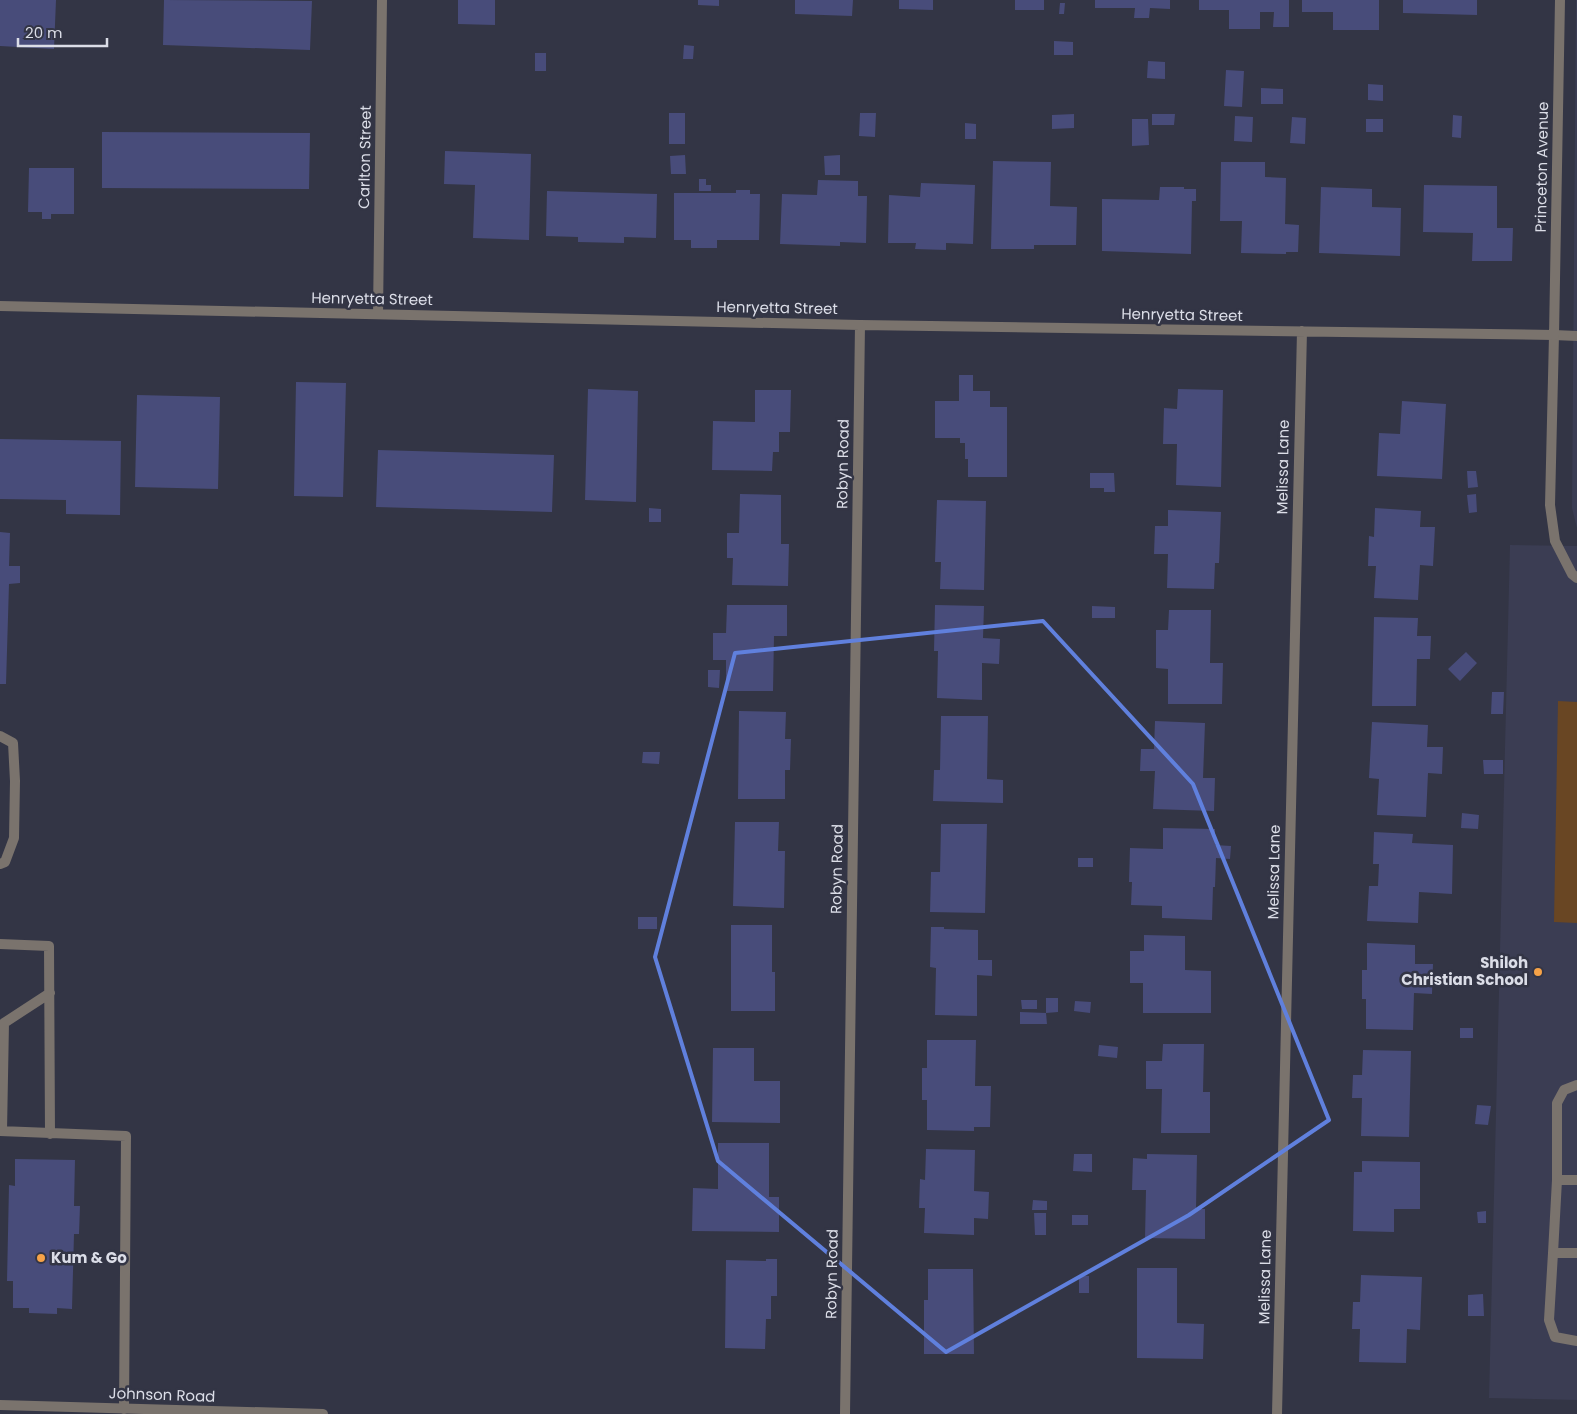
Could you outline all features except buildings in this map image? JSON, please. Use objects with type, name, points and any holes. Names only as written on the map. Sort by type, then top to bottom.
[{"type":"street","name":"Carlton Street","points":[[378,314],[382,0]]},
{"type":"street","name":"Princeton Avenue","points":[[1560,0],[1550,505],[1555,541],[1572,574],[1577,578]]},
{"type":"street","name":"Henryetta Street","points":[[0,306],[860,325],[1577,336]]},
{"type":"street","name":"Robyn Road","points":[[845,1414],[860,325]]},
{"type":"street","name":"Melissa Lane","points":[[1277,1414],[1302,331]]},
{"type":"street","points":[[0,736],[13,743],[15,781],[14,838],[5,862],[0,864]]},
{"type":"street","points":[[0,944],[50,946],[50,1134]]},
{"type":"street","points":[[50,993],[4,1023],[1,1132],[126,1136],[124,1409]]},
{"type":"street","points":[[1577,1085],[1564,1090],[1557,1103],[1557,1180],[1549,1320],[1555,1337],[1577,1342]]},
{"type":"street","points":[[1557,1180],[1577,1180]]},
{"type":"street","points":[[1553,1253],[1577,1253]]},
{"type":"street","name":"Johnson Road","points":[[0,1405],[323,1414]]},
{"type":"highlighted area","points":[[1043,621],[1193,784],[1329,1120],[1189,1215],[946,1352],[718,1161],[655,957],[735,653]]},
{"type":"shaded area","points":[[1577,0],[1577,528],[1572,508]]},
{"type":"shaded area","name":"Shiloh Christian School","points":[[1510,545],[1577,546],[1577,1400],[1489,1398]]},
{"type":"shaded area","points":[[1558,701],[1577,702],[1577,923],[1554,922]]},
{"type":"place","name":"Shiloh Christian School","points":[[1538,972]]},
{"type":"place","name":"Kum & Go","points":[[41,1258]]}]
